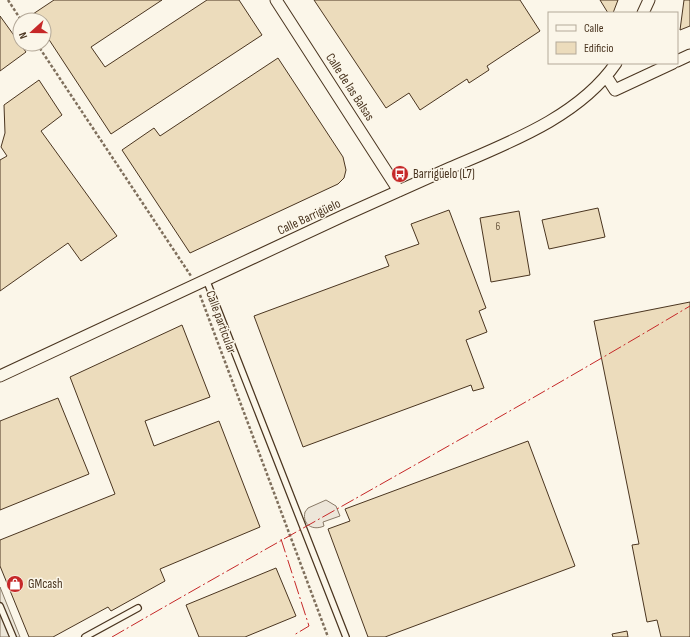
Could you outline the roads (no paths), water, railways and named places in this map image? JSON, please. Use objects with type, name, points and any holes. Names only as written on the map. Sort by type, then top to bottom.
[{"type":"street","name":"Calle de las Balsas","points":[[276,0],[399,191]]},
{"type":"street","points":[[643,12],[649,0]]},
{"type":"street","points":[[678,61],[690,55]]},
{"type":"street","name":"Calle Barrigüelo","points":[[0,376],[206,279],[498,147],[549,121],[574,105],[606,76],[615,64]]},
{"type":"street","points":[[606,76],[615,90],[671,64]]},
{"type":"lane","points":[[206,279],[346,637]]},
{"type":"lane","points":[[0,606],[13,637]]},
{"type":"lane","points":[[85,637],[138,608]]},
{"type":"place","name":"Barrigüelo (L7)","points":[[400,174]]},
{"type":"place","name":"GMcash","points":[[15,584]]}]
